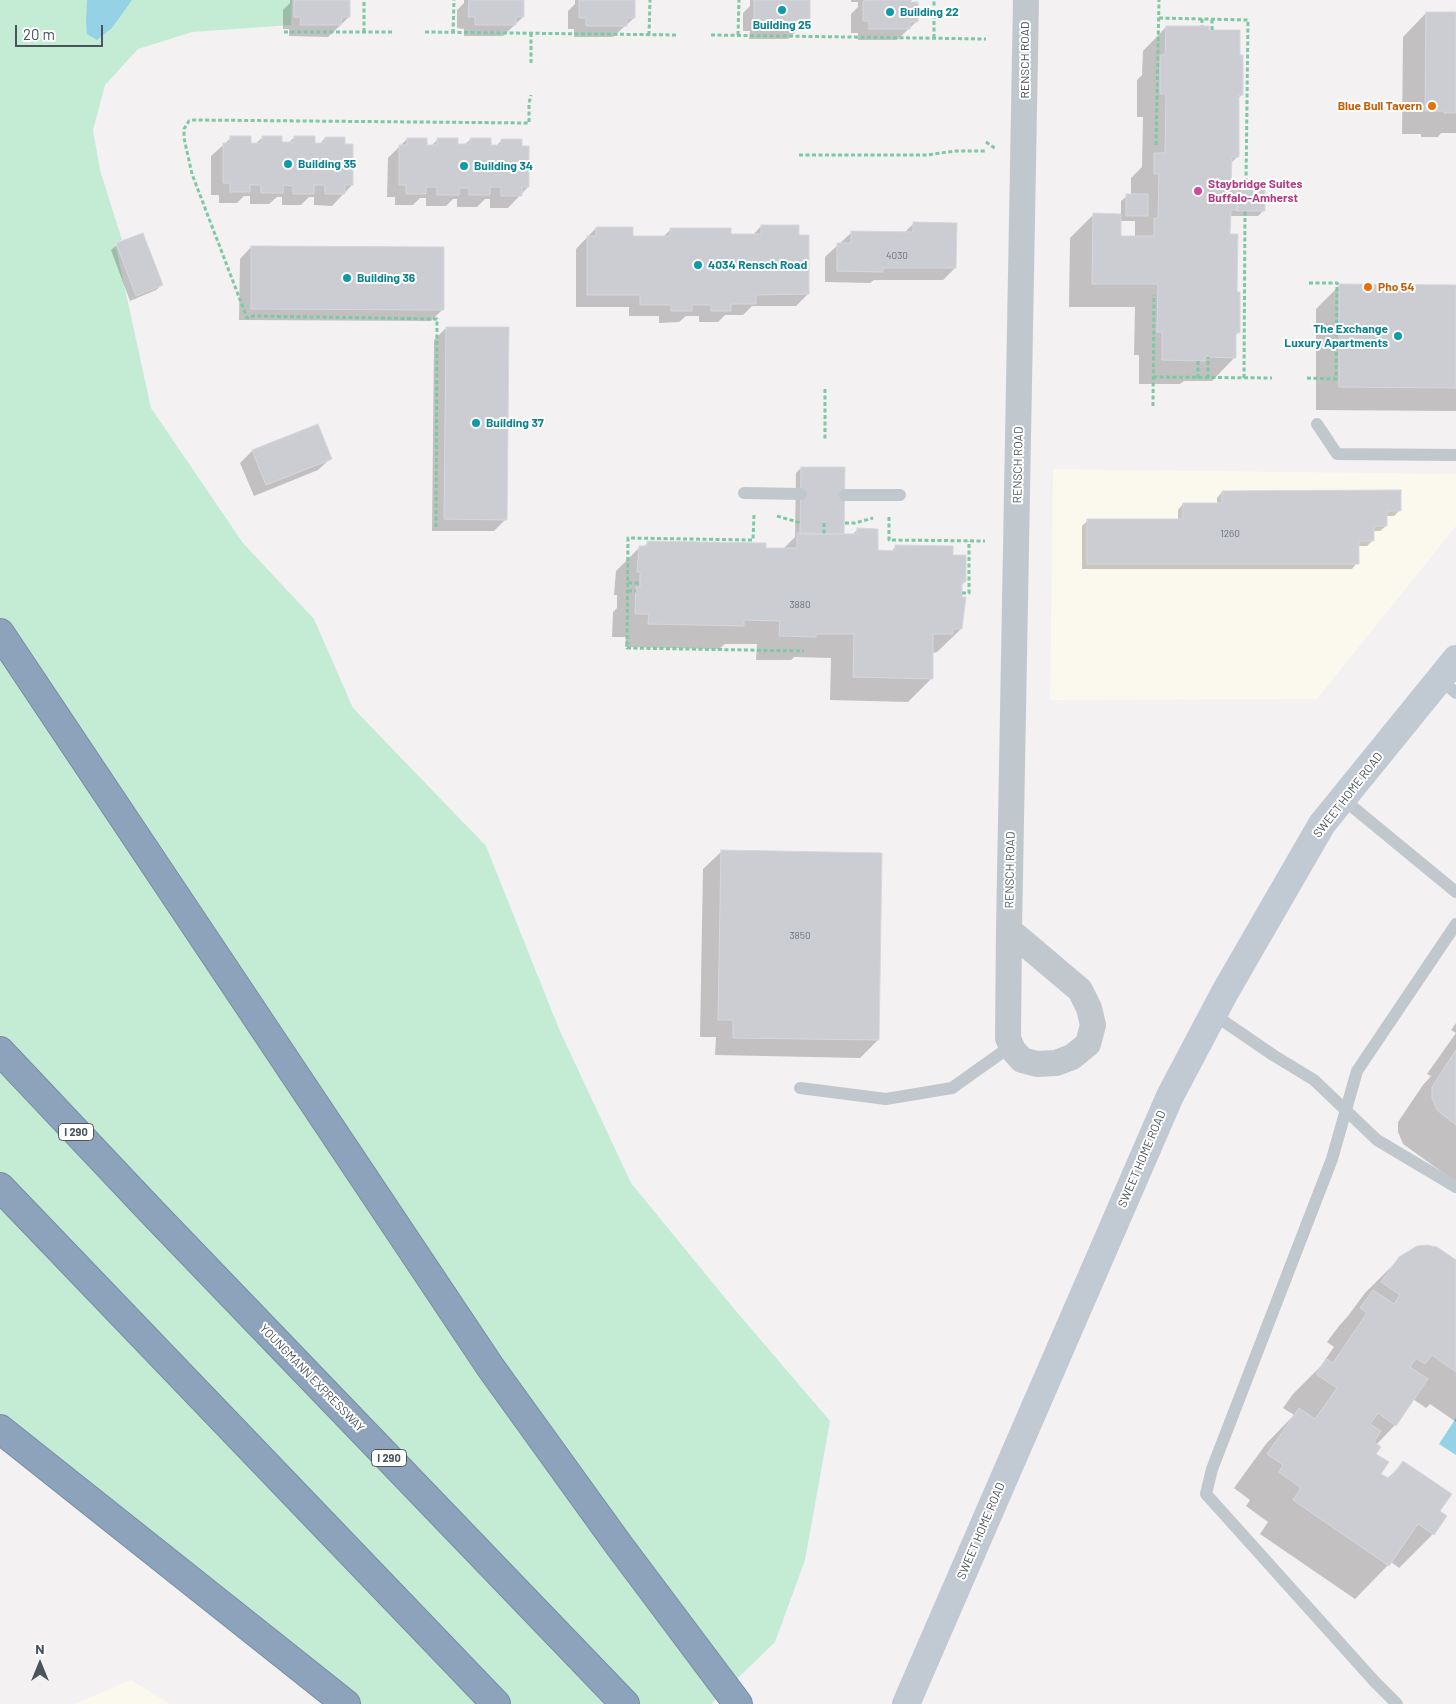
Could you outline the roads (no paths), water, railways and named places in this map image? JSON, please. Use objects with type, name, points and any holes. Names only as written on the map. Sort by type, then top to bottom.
[{"type":"highway","points":[[0,633],[491,1368],[618,1544],[738,1704]]},
{"type":"highway","name":"YOUNGMANN EXPRESSWAY","points":[[0,1051],[152,1212],[626,1704]]},
{"type":"highway","points":[[0,1187],[496,1704]]},
{"type":"highway","points":[[0,1429],[346,1704]]},
{"type":"main road","name":"SWEET HOME ROAD","points":[[906,1704],[1170,1096],[1213,1014],[1322,824],[1451,677]]},
{"type":"street","name":"RENSCH ROAD","points":[[1011,1046],[1008,1038],[1009,930],[1026,0]]},
{"type":"street","points":[[1009,930],[1080,990],[1089,1008],[1093,1025],[1088,1044],[1072,1057],[1056,1063],[1037,1064],[1022,1060],[1012,1050],[1011,1046]]},
{"type":"lane","points":[[1317,424],[1337,454],[1456,455]]},
{"type":"lane","points":[[744,493],[801,494]]},
{"type":"lane","points":[[845,495],[900,495]]},
{"type":"lane","points":[[1343,799],[1456,892]]},
{"type":"lane","points":[[1397,1704],[1206,1494],[1212,1469],[1332,1159],[1357,1072],[1456,924]]},
{"type":"lane","points":[[1213,1014],[1314,1080],[1377,1140],[1456,1187]]},
{"type":"lane","points":[[800,1088],[886,1099],[952,1088],[1011,1046]]},
{"type":"water","points":[[87,0],[132,0],[112,28],[97,40],[87,34]]},
{"type":"water","points":[[1456,1418],[1456,1455],[1439,1444]]},
{"type":"place","name":"Building 25","points":[[782,10]]},
{"type":"place","name":"Building 22","points":[[890,12]]},
{"type":"place","name":"Blue Bull Tavern","points":[[1432,106]]},
{"type":"place","name":"Building 35","points":[[288,164]]},
{"type":"place","name":"Building 34","points":[[464,166]]},
{"type":"place","name":"Staybridge Suites Buffalo-Amherst","points":[[1198,191]]},
{"type":"place","name":"4034 Rensch Road","points":[[698,265]]},
{"type":"place","name":"Building 36","points":[[347,278]]},
{"type":"place","name":"Pho 54","points":[[1368,287]]},
{"type":"place","name":"The Exchange Luxury Apartments","points":[[1398,336]]},
{"type":"place","name":"Building 37","points":[[476,423]]}]
